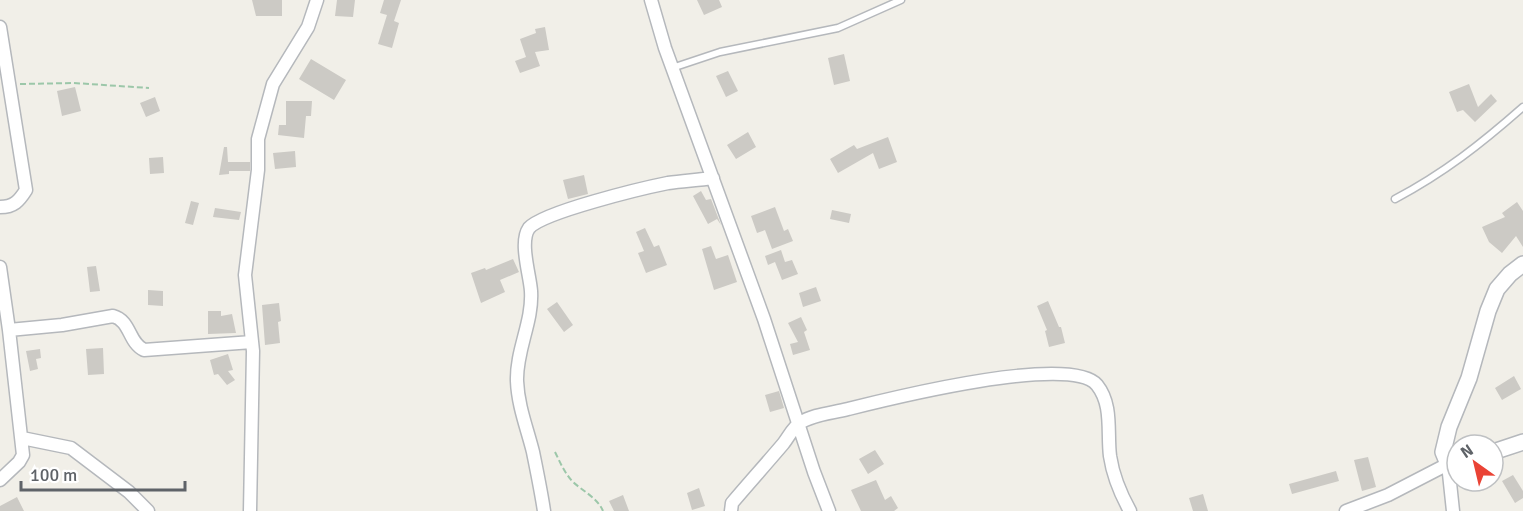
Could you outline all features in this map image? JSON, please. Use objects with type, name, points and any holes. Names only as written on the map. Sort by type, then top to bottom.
[{"type":"street","points":[[250,511],[252,342],[245,275],[258,170],[258,139],[273,84],[308,27],[317,0]]},
{"type":"street","points":[[651,0],[672,68],[764,319],[813,472],[829,511]]},
{"type":"street","points":[[0,27],[27,190],[19,202],[9,207],[0,207]]},
{"type":"street","points":[[544,511],[518,396],[519,356],[531,310],[525,248],[527,233],[539,221],[575,207],[667,183],[713,178]]},
{"type":"street","points":[[1448,433],[1469,378],[1488,310],[1497,289],[1510,274],[1523,264]]},
{"type":"street","points":[[0,267],[23,456],[0,480]]},
{"type":"street","points":[[9,330],[62,325],[113,316],[125,322],[133,342],[144,350],[252,342]]},
{"type":"street","points":[[731,511],[732,503],[799,423],[821,415],[904,395],[957,385],[1021,376],[1064,374],[1078,375],[1096,384],[1103,395],[1108,416],[1112,469],[1117,487],[1130,511]]},
{"type":"street","points":[[22,438],[71,448],[129,492],[148,511]]},
{"type":"street","points":[[1505,448],[1523,442]]},
{"type":"street","points":[[1346,511],[1388,495],[1445,467]]},
{"type":"street","points":[[1453,493],[1453,511]]},
{"type":"lane","points":[[672,68],[720,52],[838,28],[901,0]]},
{"type":"lane","points":[[1395,200],[1431,180],[1473,151],[1523,107]]},
{"type":"path","points":[[8,84],[74,83],[150,88]]},
{"type":"path","points":[[555,452],[572,481],[592,497],[603,511]]},
{"type":"building","points":[[252,0],[282,0],[282,16],[256,16]]},
{"type":"building","points":[[337,0],[355,0],[353,17],[335,16]]},
{"type":"building","points":[[384,0],[401,0],[394,21],[399,23],[392,48],[378,44],[387,15],[380,13]]},
{"type":"building","points":[[697,0],[719,0],[722,7],[704,15]]},
{"type":"building","points":[[545,27],[549,50],[535,52],[540,66],[520,73],[515,61],[526,57],[520,39],[536,33],[535,29]]},
{"type":"building","points":[[844,54],[850,81],[834,85],[828,58]]},
{"type":"building","points":[[311,59],[346,80],[334,100],[299,79]]},
{"type":"building","points":[[728,71],[738,91],[726,97],[716,76]]},
{"type":"building","points":[[1469,84],[1478,107],[1491,94],[1497,101],[1475,122],[1463,110],[1457,112],[1449,92]]},
{"type":"building","points":[[75,87],[81,111],[62,116],[57,91]]},
{"type":"building","points":[[155,97],[160,111],[146,117],[140,103]]},
{"type":"building","points":[[286,101],[312,101],[311,116],[306,116],[304,138],[278,135],[279,125],[286,125]]},
{"type":"building","points":[[748,132],[756,147],[736,159],[727,145]]},
{"type":"building","points":[[888,137],[897,162],[879,169],[873,153],[838,173],[830,159],[854,145],[857,149]]},
{"type":"building","points":[[224,147],[227,147],[228,162],[250,162],[250,171],[229,171],[229,174],[219,175]]},
{"type":"building","points":[[295,151],[296,167],[275,169],[273,153]]},
{"type":"building","points":[[163,157],[164,173],[150,174],[149,158]]},
{"type":"building","points":[[584,175],[588,194],[568,199],[563,180]]},
{"type":"building","points":[[701,191],[706,200],[711,199],[721,225],[717,219],[708,224],[693,196]]},
{"type":"building","points":[[191,201],[199,203],[193,225],[185,223]]},
{"type":"building","points":[[1517,202],[1523,211],[1523,247],[1516,236],[1502,253],[1489,242],[1482,227],[1505,217],[1502,213]]},
{"type":"building","points":[[775,207],[784,231],[788,229],[793,241],[772,249],[765,230],[757,233],[751,216]]},
{"type":"building","points":[[215,208],[241,212],[239,220],[213,217]]},
{"type":"building","points":[[832,210],[851,214],[849,223],[830,219]]},
{"type":"building","points":[[645,228],[654,247],[659,245],[667,265],[646,273],[638,253],[644,251],[636,232]]},
{"type":"building","points":[[711,246],[716,259],[728,255],[737,282],[714,290],[702,249]]},
{"type":"building","points":[[781,250],[785,262],[792,260],[798,274],[782,280],[775,262],[768,265],[765,256]]},
{"type":"building","points":[[513,259],[519,272],[500,280],[505,292],[481,303],[471,273],[485,268],[486,270]]},
{"type":"building","points":[[96,266],[100,291],[90,292],[87,267]]},
{"type":"building","points":[[816,287],[821,301],[803,307],[799,293]]},
{"type":"building","points":[[148,290],[163,291],[163,306],[148,305]]},
{"type":"building","points":[[1048,301],[1061,327],[1065,343],[1049,347],[1045,331],[1047,330],[1037,306]]},
{"type":"building","points":[[557,302],[573,325],[564,332],[547,309]]},
{"type":"building","points":[[279,303],[280,343],[265,345],[262,305]]},
{"type":"building","points":[[208,311],[221,311],[221,316],[232,314],[236,333],[208,334]]},
{"type":"building","points":[[801,317],[807,330],[804,332],[810,350],[793,355],[790,344],[798,342],[788,323]]},
{"type":"building","points":[[103,348],[104,374],[88,375],[86,349]]},
{"type":"building","points":[[40,349],[41,358],[36,359],[38,369],[30,371],[26,351]]},
{"type":"building","points":[[228,354],[233,370],[228,371],[235,380],[227,385],[218,374],[214,375],[210,360]]},
{"type":"building","points":[[1514,376],[1521,389],[1502,400],[1495,388]]},
{"type":"building","points":[[779,391],[784,408],[770,412],[765,395]]},
{"type":"building","points":[[875,450],[884,464],[868,474],[859,459]]},
{"type":"building","points":[[1368,457],[1376,487],[1362,491],[1354,460]]},
{"type":"building","points":[[1336,471],[1339,481],[1292,494],[1289,484]]},
{"type":"building","points":[[1513,475],[1523,491],[1523,498],[1515,503],[1505,486],[1505,479]]},
{"type":"building","points":[[876,480],[885,500],[891,496],[898,508],[894,511],[861,511],[851,490]]},
{"type":"building","points":[[699,488],[705,506],[692,510],[687,493]]},
{"type":"building","points":[[1203,494],[1208,511],[1193,511],[1189,498]]},
{"type":"building","points":[[623,495],[629,511],[614,511],[609,501]]},
{"type":"building","points":[[17,497],[24,511],[0,511],[0,506]]}]
